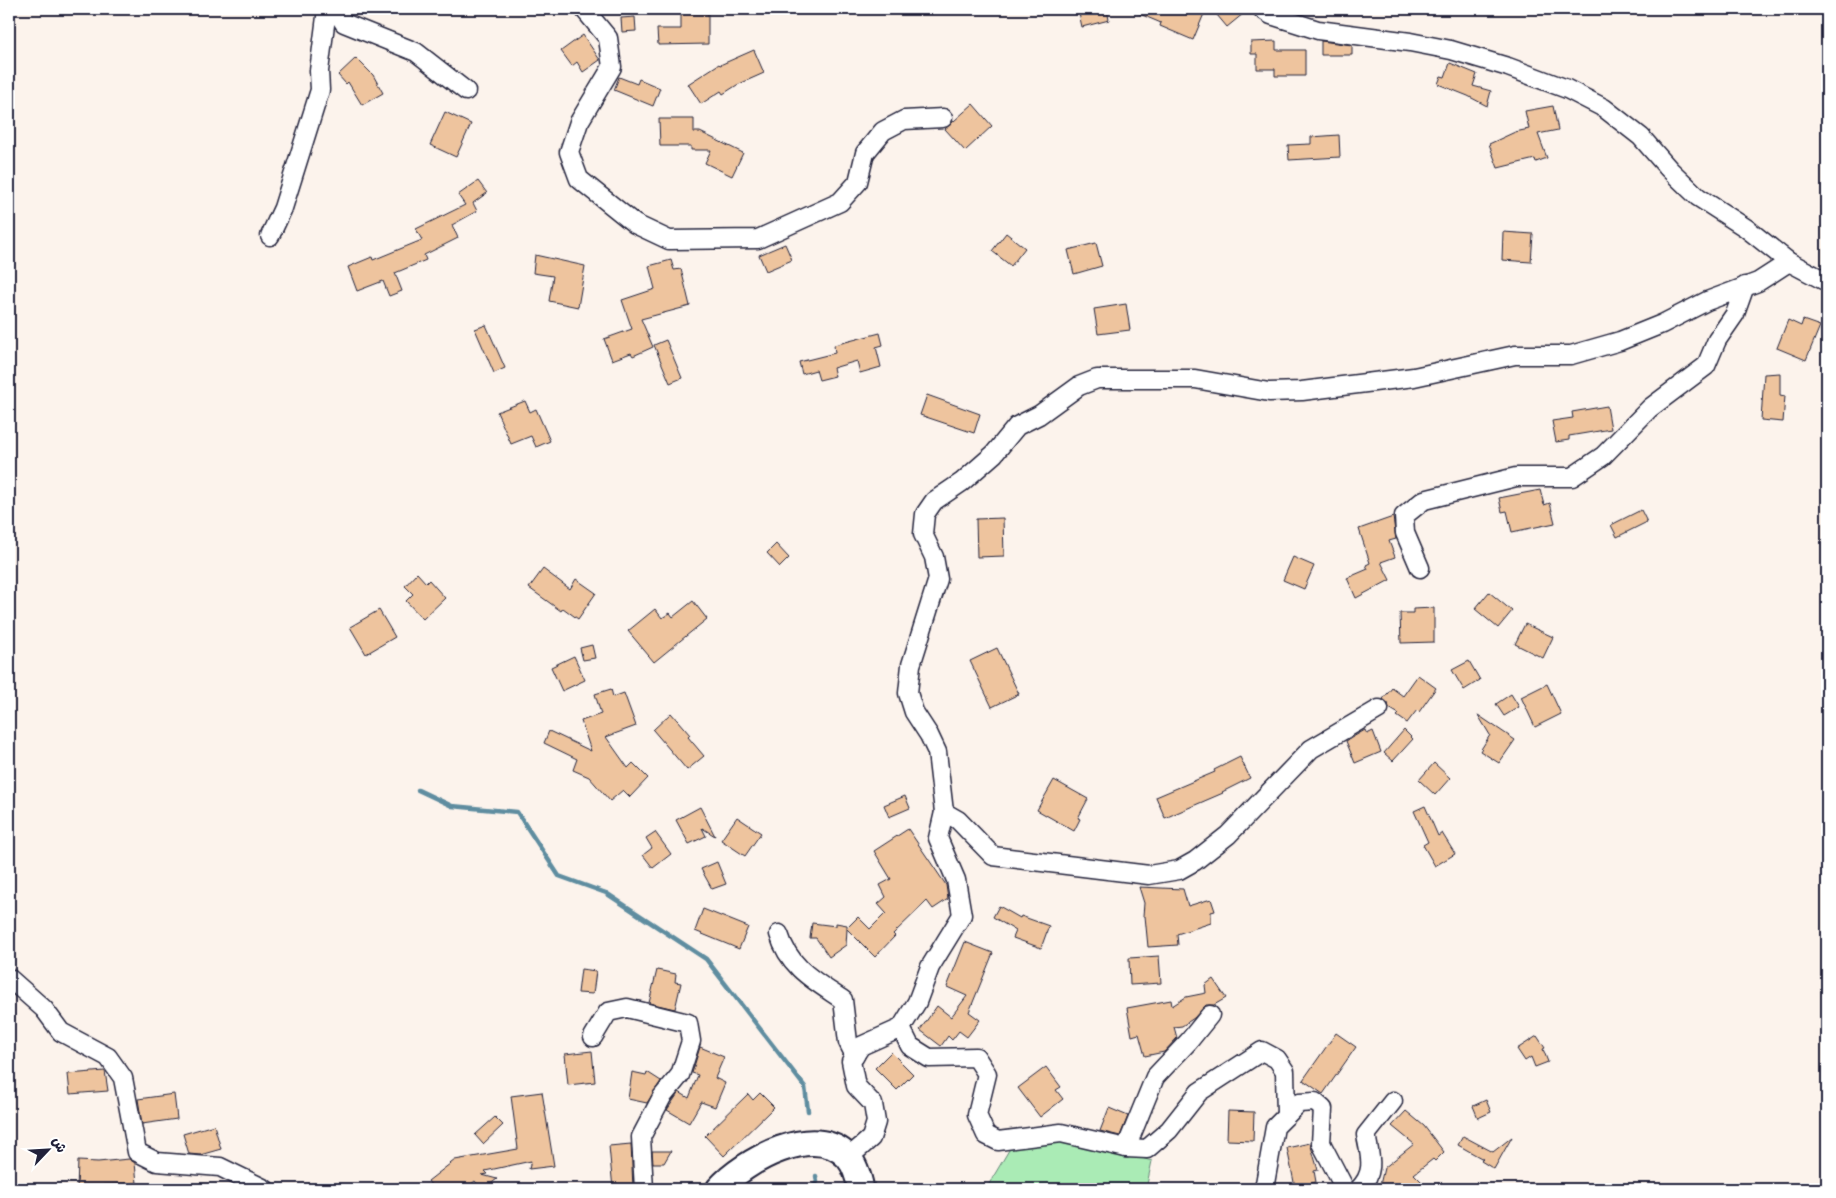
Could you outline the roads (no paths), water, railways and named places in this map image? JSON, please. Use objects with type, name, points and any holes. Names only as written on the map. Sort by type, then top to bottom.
[{"type":"main road","points":[[719,1189],[726,1181],[756,1159],[786,1146],[812,1142],[833,1147],[848,1158],[859,1179],[861,1189]]},
{"type":"street","points":[[270,236],[283,208],[320,90],[319,71],[327,9]]},
{"type":"street","points":[[335,9],[344,23],[416,52],[466,91]]},
{"type":"street","points":[[584,9],[608,38],[612,67],[579,122],[569,152],[579,179],[634,224],[669,240],[758,239],[840,202],[858,182],[865,153],[882,131],[904,120],[943,118]]},
{"type":"street","points":[[1262,9],[1271,15],[1318,30],[1410,42],[1451,50],[1508,67],[1567,90],[1604,108],[1641,137],[1669,169],[1698,197],[1746,228],[1789,262],[1827,282]]},
{"type":"street","points":[[848,1158],[870,1138],[876,1122],[873,1104],[856,1086],[851,1061],[861,1046],[901,1028],[918,1002],[930,967],[962,916],[956,880],[938,838],[944,812],[937,752],[930,735],[914,712],[908,694],[911,665],[938,580],[934,556],[923,534],[925,514],[934,501],[962,482],[994,454],[1018,426],[1039,415],[1079,386],[1097,379],[1195,379],[1269,392],[1302,391],[1414,377],[1515,355],[1571,356],[1620,341],[1662,324],[1707,301],[1758,282],[1789,262]]},
{"type":"street","points":[[1420,568],[1405,533],[1404,516],[1424,500],[1516,477],[1572,477],[1603,456],[1650,408],[1706,366],[1717,340],[1735,314],[1745,286]]},
{"type":"street","points":[[944,812],[958,820],[993,856],[1149,875],[1179,870],[1195,861],[1228,835],[1311,749],[1379,709]]},
{"type":"street","points":[[779,934],[782,946],[800,971],[843,1000],[848,1042],[854,1056]]},
{"type":"street","points":[[9,978],[44,1009],[60,1032],[108,1057],[123,1078],[137,1152],[157,1162],[220,1167],[265,1189]]},
{"type":"street","points":[[593,1037],[608,1012],[627,1008],[688,1023],[691,1041],[680,1075],[662,1097],[641,1137],[644,1189]]},
{"type":"street","points":[[1126,1148],[1154,1076],[1210,1015]]},
{"type":"street","points":[[901,1028],[910,1046],[929,1058],[976,1058],[987,1074],[977,1115],[986,1135],[998,1140],[1061,1134],[1126,1148],[1147,1149],[1169,1130],[1199,1092],[1262,1051],[1277,1059],[1285,1071],[1286,1116]]},
{"type":"street","points":[[1359,1189],[1363,1185],[1372,1166],[1366,1135],[1393,1101]]},
{"type":"street","points":[[1264,1189],[1275,1127],[1300,1103],[1315,1102],[1322,1109],[1321,1143],[1345,1189]]},
{"type":"waterway","points":[[418,790],[452,806],[517,812],[559,876],[606,893],[706,959],[805,1087],[808,1111]]},
{"type":"waterway","points":[[811,1189],[817,1182],[816,1176]]}]
